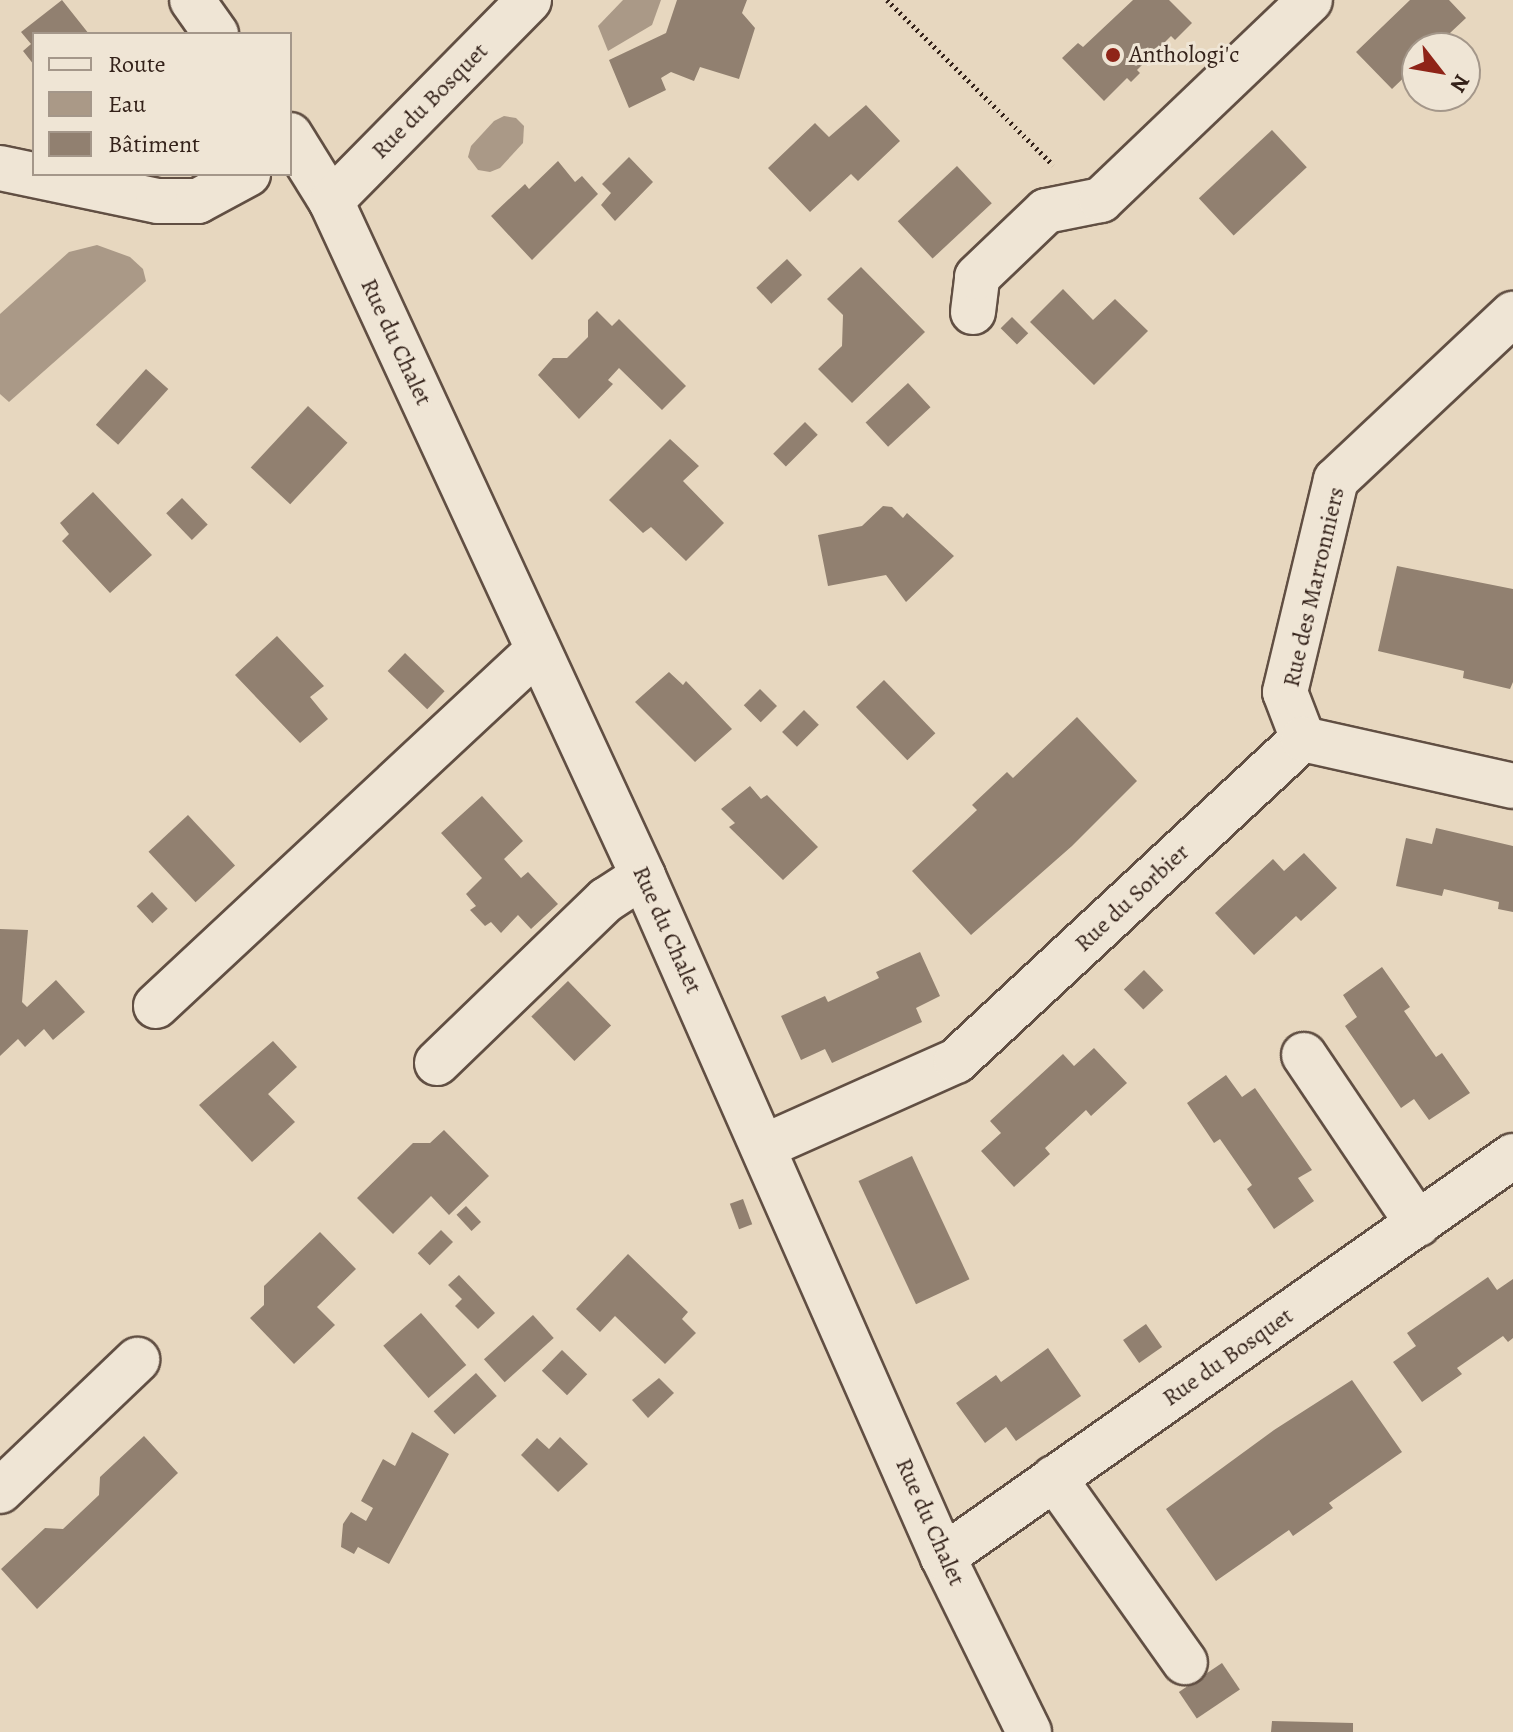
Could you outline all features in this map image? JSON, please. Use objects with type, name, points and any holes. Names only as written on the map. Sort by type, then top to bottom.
[{"type":"street","points":[[192,0],[215,32]]},
{"type":"street","name":"Rue du Bosquet","points":[[331,201],[529,0]]},
{"type":"street","points":[[973,312],[977,277],[1046,211],[1101,200],[1310,0]]},
{"type":"street","name":"Rue du Chalet","points":[[293,145],[331,201],[765,1146],[943,1557],[1029,1732]]},
{"type":"street","points":[[0,168],[32,175]]},
{"type":"street","points":[[38,176],[158,201],[198,201],[244,176]]},
{"type":"street","name":"Rue des Marronniers","points":[[1303,739],[1285,692],[1336,480],[1513,314]]},
{"type":"street","points":[[156,1006],[538,650]]},
{"type":"street","points":[[1303,739],[1513,786]]},
{"type":"street","name":"Rue du Sorbier","points":[[765,1146],[956,1061],[1303,739]]},
{"type":"street","points":[[437,1063],[606,900],[643,876]]},
{"type":"street","points":[[1304,1055],[1418,1224]]},
{"type":"street","name":"Rue du Bosquet","points":[[943,1557],[1513,1156]]},
{"type":"street","points":[[0,1491],[137,1360]]},
{"type":"street","points":[[1054,1478],[1185,1662]]},
{"type":"path","points":[[887,0],[1090,202]]},
{"type":"water","points":[[623,0],[661,0],[652,25],[608,51],[598,26]]},
{"type":"water","points":[[504,116],[516,118],[524,126],[523,143],[500,168],[490,172],[478,170],[468,157],[471,146],[494,121]]},
{"type":"water","points":[[97,245],[130,257],[143,269],[146,281],[9,402],[0,394],[0,314],[69,252]]},
{"type":"building","points":[[62,0],[87,32],[32,32],[32,62],[23,51],[31,44],[21,32]]},
{"type":"building","points":[[677,0],[747,0],[742,13],[755,28],[739,79],[700,67],[694,81],[671,72],[661,78],[666,90],[629,108],[609,60],[666,33]]},
{"type":"building","name":"Anthologi'c","points":[[1133,0],[1169,0],[1192,23],[1175,40],[1171,36],[1137,70],[1140,73],[1131,82],[1127,78],[1104,101],[1062,58],[1078,43],[1083,47]]},
{"type":"building","points":[[1410,0],[1449,0],[1466,18],[1451,32],[1401,32],[1401,80],[1392,89],[1356,52]]},
{"type":"building","points":[[866,105],[900,141],[858,181],[851,174],[810,212],[768,168],[815,123],[829,137]]},
{"type":"building","points":[[1272,130],[1307,167],[1234,235],[1199,198]]},
{"type":"building","points":[[629,157],[653,182],[615,221],[601,205],[611,193],[602,184]]},
{"type":"building","points":[[558,161],[575,182],[582,176],[598,194],[532,260],[491,216],[525,184],[529,189]]},
{"type":"building","points":[[957,166],[992,203],[933,259],[898,221]]},
{"type":"building","points":[[787,259],[802,275],[771,304],[756,288]]},
{"type":"building","points":[[861,267],[925,332],[852,403],[818,369],[842,346],[843,315],[827,299]]},
{"type":"building","points":[[1063,289],[1093,320],[1115,299],[1148,331],[1094,385],[1030,322]]},
{"type":"building","points":[[597,311],[612,326],[619,319],[686,386],[662,410],[619,368],[608,380],[613,384],[579,419],[538,375],[553,358],[567,358],[588,337],[588,320]]},
{"type":"building","points":[[1012,317],[1028,333],[1017,345],[1001,328]]},
{"type":"building","points":[[146,369],[168,389],[118,445],[96,425]]},
{"type":"building","points":[[908,383],[931,407],[888,447],[866,423]]},
{"type":"building","points":[[308,406],[347,443],[290,504],[251,467]]},
{"type":"building","points":[[805,422],[818,435],[786,467],[773,454]]},
{"type":"building","points":[[670,439],[699,466],[683,481],[724,523],[686,561],[651,527],[643,533],[609,500]]},
{"type":"building","points":[[93,492],[152,555],[110,593],[62,541],[69,534],[60,523]]},
{"type":"building","points":[[182,498],[208,525],[192,540],[166,513]]},
{"type":"building","points":[[883,506],[892,507],[903,518],[907,513],[954,556],[906,602],[886,575],[828,586],[818,535],[862,526]]},
{"type":"building","points":[[1397,566],[1513,589],[1513,682],[1510,689],[1463,678],[1464,671],[1378,651]]},
{"type":"building","points":[[277,636],[324,686],[310,697],[328,719],[300,743],[235,675]]},
{"type":"building","points":[[405,653],[445,691],[427,709],[388,671]]},
{"type":"building","points":[[669,672],[683,685],[686,681],[732,729],[695,762],[635,702]]},
{"type":"building","points":[[884,680],[935,733],[907,760],[856,707]]},
{"type":"building","points":[[760,689],[777,706],[761,722],[744,705]]},
{"type":"building","points":[[804,710],[819,725],[797,747],[782,732]]},
{"type":"building","points":[[1077,717],[1137,781],[1072,846],[971,935],[912,871],[977,810],[972,805],[1007,772],[1013,778]]},
{"type":"building","points":[[750,786],[761,799],[767,795],[818,847],[783,880],[729,827],[735,823],[721,809]]},
{"type":"building","points":[[482,796],[523,841],[504,859],[521,878],[528,872],[558,904],[531,929],[518,915],[501,933],[491,922],[485,926],[470,910],[476,906],[466,894],[482,878],[441,833]]},
{"type":"building","points":[[188,815],[235,865],[196,902],[149,852]]},
{"type":"building","points":[[1436,828],[1513,846],[1513,912],[1498,909],[1499,902],[1444,889],[1442,896],[1396,886],[1406,838],[1432,844]]},
{"type":"building","points":[[1304,853],[1337,888],[1301,921],[1296,916],[1254,955],[1215,913],[1273,859],[1284,871]]},
{"type":"building","points":[[152,892],[168,909],[152,923],[137,906]]},
{"type":"building","points":[[0,929],[28,930],[22,1002],[27,1007],[56,980],[85,1012],[53,1040],[44,1029],[25,1047],[18,1039],[0,1056]]},
{"type":"building","points":[[920,952],[940,996],[916,1008],[922,1022],[832,1063],[825,1049],[801,1060],[781,1016],[825,996],[828,1002],[879,978],[876,972]]},
{"type":"building","points":[[1382,967],[1410,1007],[1404,1011],[1436,1057],[1442,1053],[1470,1093],[1429,1120],[1414,1099],[1401,1108],[1345,1026],[1357,1017],[1343,995]]},
{"type":"building","points":[[1144,970],[1163,990],[1143,1010],[1124,989]]},
{"type":"building","points":[[568,981],[611,1026],[574,1061],[531,1016]]},
{"type":"building","points":[[273,1041],[297,1067],[268,1094],[295,1122],[252,1162],[199,1105]]},
{"type":"building","points":[[1094,1048],[1127,1083],[1091,1116],[1086,1110],[1045,1148],[1050,1154],[1014,1187],[981,1151],[1001,1133],[990,1121],[1063,1054],[1074,1066]]},
{"type":"building","points":[[1226,1075],[1242,1097],[1255,1088],[1312,1170],[1298,1178],[1314,1201],[1274,1229],[1247,1189],[1252,1185],[1220,1139],[1214,1143],[1187,1103]]},
{"type":"building","points":[[444,1130],[489,1176],[449,1215],[431,1196],[393,1234],[357,1198],[413,1143],[430,1143]]},
{"type":"building","points":[[912,1156],[969,1279],[916,1304],[859,1181]]},
{"type":"building","points":[[743,1199],[752,1224],[739,1229],[730,1204]]},
{"type":"building","points":[[466,1206],[481,1222],[471,1231],[456,1215]]},
{"type":"building","points":[[441,1230],[453,1242],[430,1265],[418,1253]]},
{"type":"building","points":[[320,1232],[356,1269],[317,1307],[335,1325],[294,1364],[250,1318],[264,1305],[264,1286]]},
{"type":"building","points":[[628,1254],[688,1312],[682,1319],[696,1333],[665,1364],[615,1316],[600,1332],[576,1309]]},
{"type":"building","points":[[459,1275],[495,1313],[478,1329],[455,1306],[462,1299],[448,1285]]},
{"type":"building","points":[[1488,1277],[1497,1290],[1513,1279],[1513,1338],[1508,1342],[1503,1336],[1457,1368],[1462,1374],[1422,1402],[1393,1362],[1416,1346],[1407,1333]]},
{"type":"building","points":[[421,1313],[466,1365],[429,1398],[383,1346]]},
{"type":"building","points":[[533,1315],[554,1338],[505,1382],[484,1359]]},
{"type":"building","points":[[1146,1324],[1162,1347],[1139,1363],[1123,1340]]},
{"type":"building","points":[[1048,1348],[1081,1396],[1016,1441],[1006,1427],[985,1443],[956,1403],[996,1375],[1001,1382]]},
{"type":"building","points":[[562,1350],[587,1374],[567,1395],[542,1371]]},
{"type":"building","points":[[476,1373],[497,1396],[454,1434],[434,1411]]},
{"type":"building","points":[[659,1378],[674,1393],[648,1418],[632,1400]]},
{"type":"building","points":[[1352,1380],[1402,1452],[1329,1503],[1333,1508],[1293,1536],[1289,1530],[1216,1581],[1166,1509],[1274,1430]]},
{"type":"building","points":[[412,1432],[449,1454],[389,1564],[358,1547],[354,1554],[341,1547],[343,1524],[351,1512],[366,1521],[373,1508],[361,1501],[383,1459],[395,1466]]},
{"type":"building","points":[[144,1436],[178,1473],[37,1609],[1,1569],[45,1528],[63,1529],[99,1495],[100,1477]]},
{"type":"building","points":[[560,1437],[588,1464],[558,1492],[521,1455],[537,1438],[549,1449]]},
{"type":"building","points":[[1222,1663],[1240,1690],[1197,1719],[1179,1692]]},
{"type":"building","points":[[1272,1721],[1353,1723],[1353,1732],[1271,1732]]},
{"type":"place","name":"Anthologi'c","points":[[1113,55]]}]
